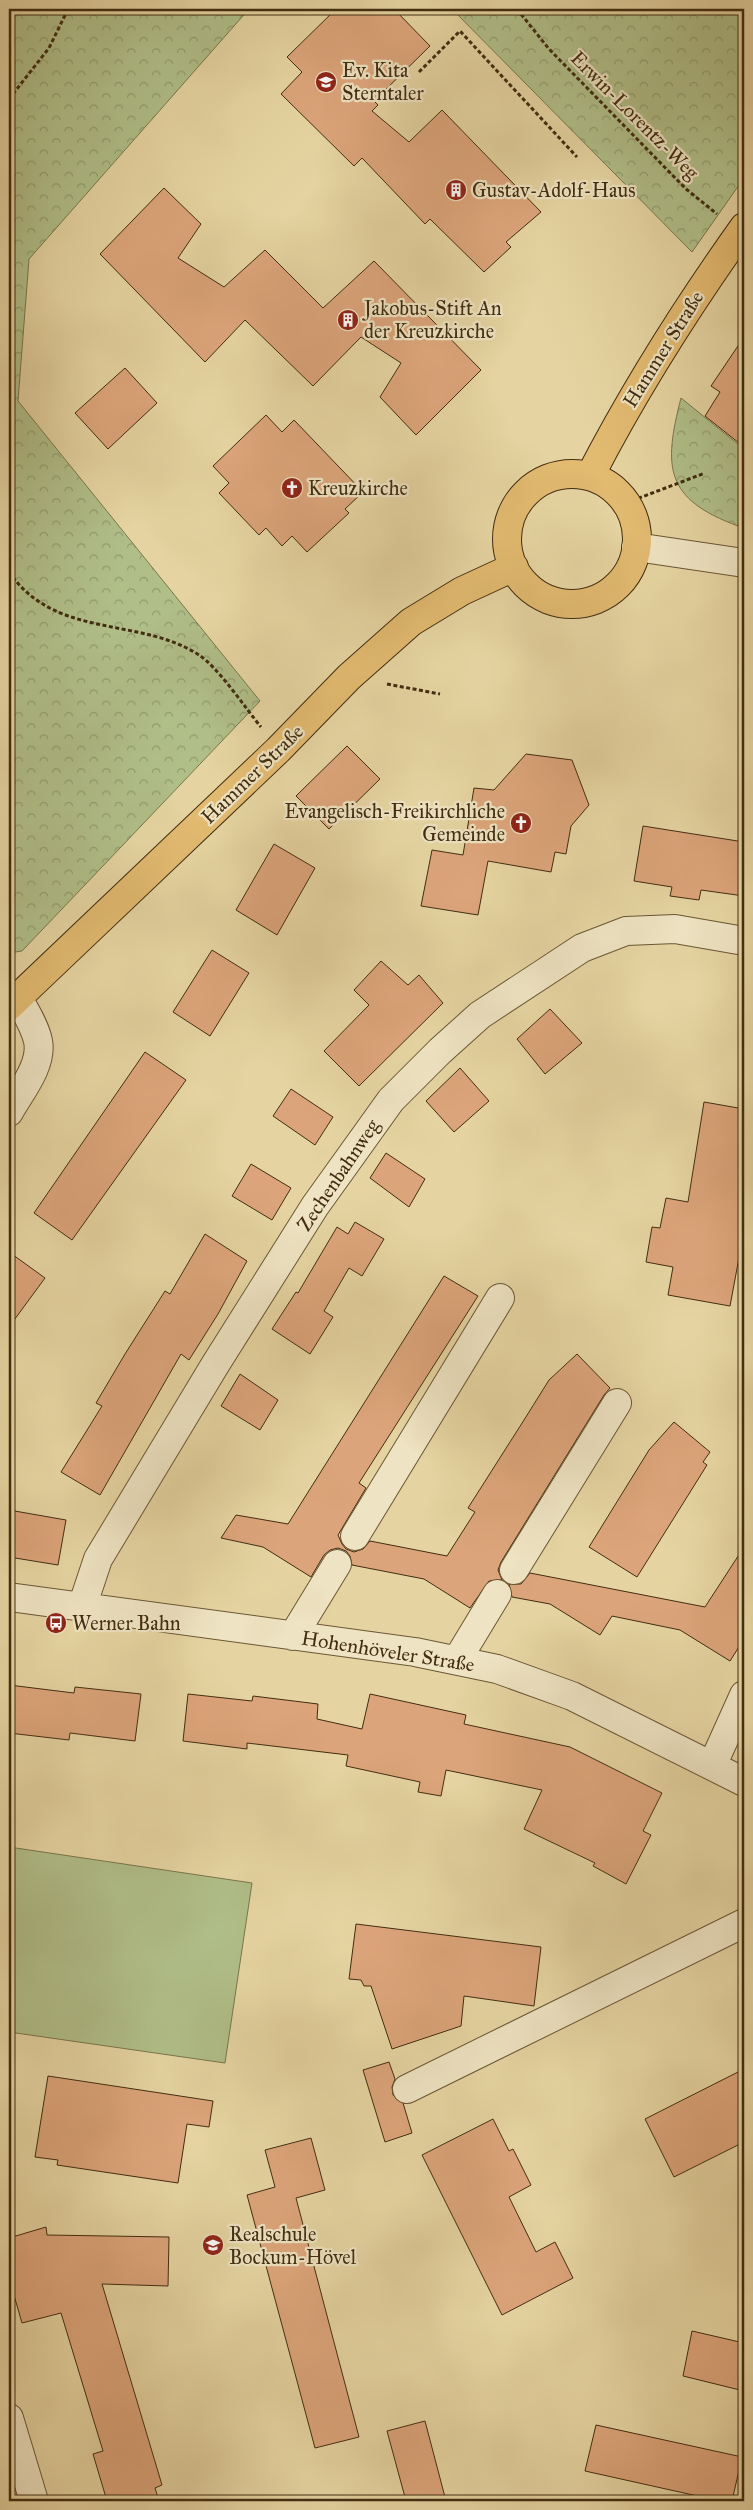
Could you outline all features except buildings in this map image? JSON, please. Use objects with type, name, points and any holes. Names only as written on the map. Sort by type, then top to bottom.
[{"type":"main road","name":"Hammer Straße","points":[[590,476],[614,428],[659,353],[700,288],[742,230]]},
{"type":"main road","points":[[573,474],[590,476],[616,491],[626,503],[633,517],[636,547],[632,565],[622,581],[608,593],[591,602],[555,602],[538,595],[524,583],[514,567],[508,552],[507,535],[510,519],[523,498],[541,482],[557,476],[573,474]]},
{"type":"main road","name":"Hammer Straße","points":[[13,1002],[278,750],[349,677],[411,622],[462,591],[514,567]]},
{"type":"street","points":[[636,547],[744,563]]},
{"type":"street","name":"Zechenbahnweg","points":[[82,1607],[98,1559],[141,1487],[315,1206],[371,1125],[391,1100],[480,1015],[582,948],[626,931],[675,930],[744,941]]},
{"type":"street","points":[[9,1112],[33,1068],[38,1052],[38,1041],[13,1002]]},
{"type":"street","points":[[355,1536],[500,1298]]},
{"type":"street","points":[[514,1570],[618,1403]]},
{"type":"street","points":[[293,1636],[337,1564]]},
{"type":"street","points":[[457,1660],[497,1594]]},
{"type":"street","name":"Hohenhöveler Straße","points":[[9,1596],[457,1660],[497,1669],[572,1696],[744,1782]]},
{"type":"street","points":[[712,1766],[744,1695]]},
{"type":"street","points":[[407,2089],[744,1924]]},
{"type":"street","points":[[9,2418],[34,2501]]},
{"type":"path","points":[[9,99],[49,48],[68,9]]},
{"type":"path","name":"Erwin-Lorentz-Weg","points":[[517,9],[549,50],[679,182],[742,230]]},
{"type":"path","points":[[419,72],[460,31],[577,157]]},
{"type":"path","points":[[626,503],[705,473]]},
{"type":"path","points":[[9,572],[16,583],[38,603],[75,618],[159,637],[200,655],[229,687],[278,750]]},
{"type":"path","points":[[349,677],[440,694]]},
{"type":"green space","points":[[9,9],[249,9],[29,259],[18,401],[260,701],[22,951],[9,953]]},
{"type":"green space","points":[[452,9],[744,9],[744,178],[692,252]]},
{"type":"green space","points":[[681,398],[744,449],[744,490],[738,526],[714,516],[696,504],[683,492],[675,478],[672,462],[672,444]]},
{"type":"green space","points":[[9,1847],[252,1883],[225,2063],[9,2032]]},
{"type":"place","name":"Ev. Kita Sterntaler","points":[[326,82]]},
{"type":"place","name":"Gustav-Adolf-Haus","points":[[456,190]]},
{"type":"place","name":"Jakobus-Stift An der Kreuzkirche","points":[[348,320]]},
{"type":"place","name":"Kreuzkirche","points":[[292,488]]},
{"type":"place","name":"Evangelisch-Freikirchliche Gemeinde","points":[[521,823]]},
{"type":"place","name":"Werner Bahn","points":[[56,1623]]},
{"type":"place","name":"Realschule Bockum-Hövel","points":[[213,2245]]}]
